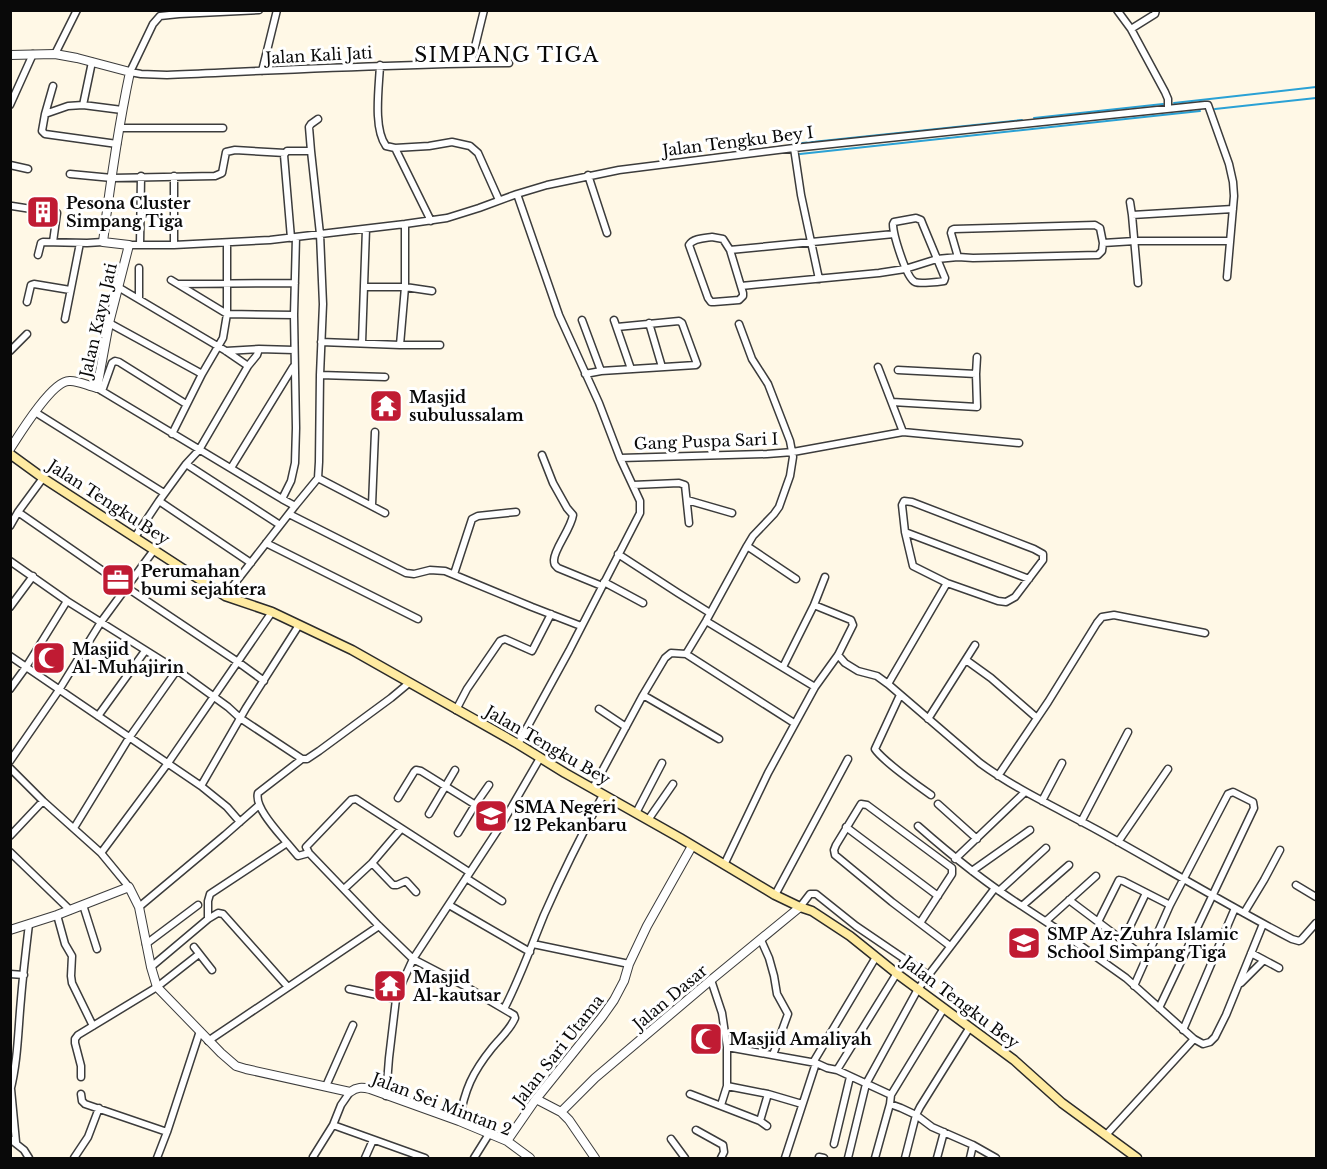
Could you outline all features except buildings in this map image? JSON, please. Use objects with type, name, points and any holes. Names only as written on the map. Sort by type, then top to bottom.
[{"type":"main road","name":"Jalan Tengku Bey","points":[[10,451],[43,478],[225,596],[272,612],[352,650],[518,744],[775,895],[812,911],[850,936],[1014,1060],[1062,1102],[1137,1158]]},
{"type":"street","points":[[55,54],[77,10]]},
{"type":"street","points":[[103,242],[122,110],[130,72],[156,19],[180,12],[259,10]]},
{"type":"street","points":[[262,71],[277,10]]},
{"type":"street","points":[[471,63],[484,10]]},
{"type":"street","points":[[1117,10],[1131,29],[1157,77],[1168,99],[1168,108]]},
{"type":"street","points":[[1131,29],[1155,14],[1156,10]]},
{"type":"street","points":[[10,105],[33,54]]},
{"type":"street","points":[[10,55],[55,54],[130,72]]},
{"type":"street","points":[[82,105],[92,62]]},
{"type":"street","name":"Jalan Kali Jati","points":[[130,72],[167,75],[509,63]]},
{"type":"street","points":[[380,66],[379,103],[384,144],[390,148],[452,142],[470,146],[478,153],[499,200]]},
{"type":"street","points":[[53,86],[42,131],[45,134],[117,144]]},
{"type":"street","points":[[45,114],[68,106],[82,105],[122,110]]},
{"type":"street","name":"Jalan Tengku Bey I","points":[[53,242],[103,242],[129,245],[227,243],[366,229],[431,221],[588,175],[645,166],[794,148],[1208,105],[1233,182],[1234,196],[1227,276]]},
{"type":"street","points":[[225,596],[318,478],[323,304],[320,234],[309,127],[318,119]]},
{"type":"street","points":[[120,128],[223,128]]},
{"type":"street","points":[[395,148],[431,221]]},
{"type":"street","points":[[794,148],[801,195],[819,279]]},
{"type":"street","points":[[70,174],[112,178],[219,175],[223,170],[224,155],[229,151],[285,153],[311,151]]},
{"type":"street","points":[[282,499],[291,481],[295,463],[296,429],[295,283],[293,237],[284,164],[285,153]]},
{"type":"street","points":[[10,165],[28,169]]},
{"type":"street","points":[[588,175],[607,233]]},
{"type":"street","points":[[140,245],[141,176]]},
{"type":"street","points":[[174,176],[174,245]]},
{"type":"street","points":[[517,194],[559,315],[640,501],[641,509],[563,662],[518,744]]},
{"type":"street","points":[[1130,202],[1138,283]]},
{"type":"street","points":[[12,206],[57,213],[53,242],[41,243],[38,255]]},
{"type":"street","points":[[1132,215],[1233,209]]},
{"type":"street","points":[[919,219],[938,259],[944,281],[916,282],[911,279],[905,269],[894,234],[892,226],[894,222],[919,219]]},
{"type":"street","points":[[400,345],[405,287],[405,224]]},
{"type":"street","points":[[741,285],[905,269],[938,259],[958,257],[1098,255],[1102,251],[1103,243],[1100,228],[1095,225],[954,229],[951,233],[958,257]]},
{"type":"street","points":[[362,343],[366,229]]},
{"type":"street","points":[[730,250],[894,234]]},
{"type":"street","points":[[723,238],[730,250],[741,285],[743,296],[741,299],[711,302],[689,244],[693,240],[723,238]]},
{"type":"street","points":[[1103,243],[1230,242]]},
{"type":"street","points":[[65,319],[80,243]]},
{"type":"street","points":[[172,434],[223,338],[227,314],[227,243]]},
{"type":"street","name":"Jalan Kayu Jati","points":[[10,451],[34,412],[63,382],[69,381],[99,390],[109,323],[129,245]]},
{"type":"street","points":[[139,268],[139,299]]},
{"type":"street","points":[[171,280],[227,314],[294,315]]},
{"type":"street","points":[[178,284],[295,283]]},
{"type":"street","points":[[27,302],[31,285],[34,284],[70,290]]},
{"type":"street","points":[[364,286],[405,287],[432,291]]},
{"type":"street","points":[[118,287],[248,366]]},
{"type":"street","points":[[582,320],[601,371]]},
{"type":"street","points":[[585,374],[696,365],[682,323],[680,321],[649,324],[615,323],[631,369]]},
{"type":"street","points":[[109,323],[202,374]]},
{"type":"street","points":[[649,324],[662,367]]},
{"type":"street","points":[[686,654],[753,536],[779,507],[794,457],[768,384],[752,358],[739,324]]},
{"type":"street","points":[[10,351],[27,334]]},
{"type":"street","points":[[321,342],[440,345]]},
{"type":"street","points":[[135,537],[164,493],[199,450],[259,349]]},
{"type":"street","points":[[226,351],[294,350]]},
{"type":"street","points":[[892,402],[977,407],[977,357]]},
{"type":"street","points":[[186,404],[119,362],[112,363],[99,390],[295,506]]},
{"type":"street","points":[[231,468],[294,366]]},
{"type":"street","points":[[878,367],[903,432]]},
{"type":"street","points":[[898,370],[976,374]]},
{"type":"street","points":[[320,375],[385,377]]},
{"type":"street","points":[[34,412],[164,493]]},
{"type":"street","points":[[372,505],[375,432]]},
{"type":"street","name":"Gang Puspa Sari I","points":[[620,458],[793,452],[903,432],[1019,443]]},
{"type":"street","points":[[542,455],[553,483],[573,515],[572,523],[554,557],[554,564],[558,568],[603,584],[643,603]]},
{"type":"street","points":[[186,464],[280,525]]},
{"type":"street","points":[[10,526],[43,478]]},
{"type":"street","points":[[318,478],[385,513]]},
{"type":"street","points":[[633,485],[682,484],[686,487],[689,523]]},
{"type":"street","points":[[687,500],[732,513]]},
{"type":"street","points":[[159,501],[251,563]]},
{"type":"street","points":[[904,501],[1042,553],[1043,560],[1029,579],[1015,597],[1006,602],[947,583],[913,566],[905,532],[902,505],[904,501]]},
{"type":"street","points":[[18,512],[264,681]]},
{"type":"street","points":[[453,574],[472,519],[478,516],[516,512]]},
{"type":"street","points":[[289,514],[406,573],[437,570],[453,574],[581,626]]},
{"type":"street","points":[[905,532],[1029,579]]},
{"type":"street","points":[[266,543],[418,619]]},
{"type":"street","points":[[747,546],[796,579]]},
{"type":"street","points":[[10,762],[59,690],[101,622],[154,550]]},
{"type":"street","points":[[618,554],[710,613]]},
{"type":"street","points":[[10,561],[177,670],[240,718],[302,759],[308,759],[391,698],[409,682]]},
{"type":"street","points":[[10,607],[33,576]]},
{"type":"street","points":[[783,667],[814,605],[825,577]]},
{"type":"street","points":[[888,684],[947,583]]},
{"type":"street","points":[[10,689],[67,600]]},
{"type":"street","points":[[724,865],[794,723],[815,687],[838,655],[853,625],[852,621],[847,618],[814,605]]},
{"type":"street","points":[[101,853],[168,763],[272,612]]},
{"type":"street","points":[[456,710],[467,689],[500,641],[505,639],[532,651],[551,614]]},
{"type":"street","points":[[998,776],[1102,617],[1114,615],[1205,633]]},
{"type":"street","points":[[706,621],[815,687]]},
{"type":"street","points":[[201,786],[240,718],[299,625]]},
{"type":"street","points":[[928,719],[975,645]]},
{"type":"street","points":[[98,716],[145,651]]},
{"type":"street","points":[[593,788],[643,695],[667,655],[671,653],[686,654],[794,723]]},
{"type":"street","points":[[838,655],[845,663],[858,671],[877,676],[888,684],[980,763],[1025,792],[1292,939],[1299,941],[1317,923]]},
{"type":"street","points":[[10,656],[201,786],[222,802],[240,822]]},
{"type":"street","points":[[966,660],[991,678],[1037,718]]},
{"type":"street","points":[[74,828],[129,738],[177,670]]},
{"type":"street","points":[[643,695],[719,739]]},
{"type":"street","points":[[900,695],[875,749],[931,795]]},
{"type":"street","points":[[600,710],[626,727]]},
{"type":"street","points":[[1081,822],[1128,732]]},
{"type":"street","points":[[386,1096],[396,999],[413,959],[503,822],[540,758]]},
{"type":"street","points":[[302,759],[256,796],[269,820],[295,854],[298,856],[309,853]]},
{"type":"street","points":[[775,895],[848,759]]},
{"type":"street","points":[[636,813],[662,763]]},
{"type":"street","points":[[1042,801],[1062,763]]},
{"type":"street","points":[[10,768],[101,853],[129,887],[57,915],[10,930]]},
{"type":"street","points":[[1118,842],[1168,769]]},
{"type":"street","points":[[398,798],[416,770],[421,771],[503,822]]},
{"type":"street","points":[[429,814],[455,770]]},
{"type":"street","points":[[648,820],[673,784]]},
{"type":"street","points":[[458,833],[489,785]]},
{"type":"street","points":[[955,858],[1025,792]]},
{"type":"street","points":[[1134,986],[1170,905],[1228,794],[1233,792],[1253,802],[1254,808],[1159,1008]]},
{"type":"street","points":[[504,1009],[520,978],[544,915],[603,795]]},
{"type":"street","points":[[459,1121],[471,1077],[511,1027],[515,1018],[504,1009],[413,959],[309,853],[307,845],[353,799],[359,800],[502,901]]},
{"type":"street","points":[[10,836],[43,801]]},
{"type":"street","points":[[938,804],[977,839]]},
{"type":"street","points":[[139,907],[260,805]]},
{"type":"street","points":[[920,923],[939,896],[953,869],[867,805],[860,805],[834,850],[835,855],[892,902],[950,946]]},
{"type":"street","points":[[918,826],[997,890],[1046,921],[1110,967],[1194,1039],[1203,1044],[1210,1042],[1222,1022],[1263,924]]},
{"type":"street","points":[[846,827],[939,896]]},
{"type":"street","points":[[344,889],[372,863],[401,829]]},
{"type":"street","points":[[972,871],[1030,830]]},
{"type":"street","points":[[208,919],[210,894],[287,843]]},
{"type":"street","name":"Jalan Sari Utama","points":[[507,1141],[536,1099],[614,1000],[647,926],[692,846]]},
{"type":"street","points":[[848,1158],[866,1084],[918,988],[997,890],[1046,848]]},
{"type":"street","points":[[1244,913],[1280,850]]},
{"type":"street","points":[[10,852],[70,910]]},
{"type":"street","points":[[372,863],[393,885],[406,881],[416,891]]},
{"type":"street","points":[[1022,906],[1069,865]]},
{"type":"street","points":[[1046,921],[1096,876]]},
{"type":"street","points":[[1098,922],[1119,880],[1170,905]]},
{"type":"street","points":[[1296,885],[1317,897]]},
{"type":"street","name":"Jalan Sei Mintan 2","points":[[129,887],[139,907],[157,987],[186,1019],[236,1066],[350,1092],[362,1087],[459,1121],[507,1141],[530,1158]]},
{"type":"street","points":[[1123,940],[1146,893]]},
{"type":"street","points":[[800,907],[810,894],[816,894],[856,926],[928,975]]},
{"type":"street","points":[[1069,900],[1146,958]]},
{"type":"street","points":[[83,905],[97,949]]},
{"type":"street","points":[[146,944],[198,905]]},
{"type":"street","points":[[449,905],[530,952]]},
{"type":"street","name":"Jalan Dasar","points":[[561,1112],[595,1078],[800,907]]},
{"type":"street","points":[[1183,1029],[1235,908]]},
{"type":"street","points":[[151,967],[218,913],[223,914],[288,987]]},
{"type":"street","points":[[57,915],[65,944],[72,956],[72,983],[93,1026]]},
{"type":"street","points":[[29,924],[20,1028],[11,1091],[13,1141],[24,1150],[29,1158]]},
{"type":"street","points":[[208,1041],[379,926]]},
{"type":"street","points":[[760,940],[772,966],[777,994],[788,1014],[772,1055]]},
{"type":"street","points":[[533,944],[629,964]]},
{"type":"street","points":[[194,947],[212,970]]},
{"type":"street","points":[[1251,953],[1278,968]]},
{"type":"street","points":[[81,1077],[81,1066],[75,1043],[78,1035],[157,987],[199,954]]},
{"type":"street","points":[[785,1158],[816,1063],[814,1061],[876,957]]},
{"type":"street","points":[[837,1070],[905,960]]},
{"type":"street","points":[[1239,986],[1264,960]]},
{"type":"street","points":[[10,974],[24,975]]},
{"type":"street","points":[[711,980],[722,1013],[727,1047],[727,1086],[721,1105]]},
{"type":"street","points":[[349,989],[396,999]]},
{"type":"street","points":[[875,1158],[891,1095],[944,1008]]},
{"type":"street","points":[[326,1086],[353,1025]]},
{"type":"street","points":[[905,1158],[916,1115],[970,1027]]},
{"type":"street","points":[[157,1158],[200,1031]]},
{"type":"street","points":[[1106,1135],[1194,1039]]},
{"type":"street","points":[[727,1047],[816,1063],[837,1070],[891,1095]]},
{"type":"street","points":[[834,1144],[850,1077]]},
{"type":"street","points":[[727,1086],[802,1104]]},
{"type":"street","points":[[313,1158],[350,1092]]},
{"type":"street","points":[[81,1094],[82,1101],[167,1132]]},
{"type":"street","points":[[690,1094],[760,1121],[767,1126]]},
{"type":"street","points":[[760,1121],[768,1094]]},
{"type":"street","points":[[536,1099],[561,1112],[569,1120],[594,1158]]},
{"type":"street","points":[[890,1104],[916,1115],[932,1127],[996,1158]]},
{"type":"street","points":[[74,1158],[88,1137],[99,1108]]},
{"type":"street","points":[[333,1125],[425,1158]]},
{"type":"street","points":[[696,1130],[723,1144],[724,1152],[721,1158]]},
{"type":"street","points":[[937,1158],[944,1132]]},
{"type":"street","points":[[474,1158],[489,1134]]},
{"type":"street","points":[[671,1139],[685,1158]]},
{"type":"street","points":[[365,1158],[373,1140]]},
{"type":"street","points":[[970,1158],[973,1145]]},
{"type":"street","points":[[400,1158],[403,1150]]},
{"type":"waterway","points":[[1174,103],[1316,87]]},
{"type":"waterway","points":[[1215,109],[1316,98]]},
{"type":"waterway","points":[[1034,118],[1163,104]]},
{"type":"waterway","points":[[800,154],[1200,111]]},
{"type":"waterway","points":[[793,144],[1022,120]]},
{"type":"place","name":"Pesona Cluster Simpang Tiga","points":[[43,212]]},
{"type":"place","name":"Masjid subulussalam","points":[[386,406]]},
{"type":"place","name":"Perumahan bumi sejahtera","points":[[118,580]]},
{"type":"place","name":"Masjid Al-Muhajirin","points":[[49,658]]},
{"type":"place","name":"SMA Negeri 12 Pekanbaru","points":[[491,816]]},
{"type":"place","name":"SMP Az-Zuhra Islamic School Simpang Tiga","points":[[1024,943]]},
{"type":"place","name":"Masjid Al-kautsar","points":[[390,986]]},
{"type":"place","name":"Masjid Amaliyah","points":[[706,1039]]},
{"type":"district","name":"SIMPANG TIGA","points":[[507,55]]}]
